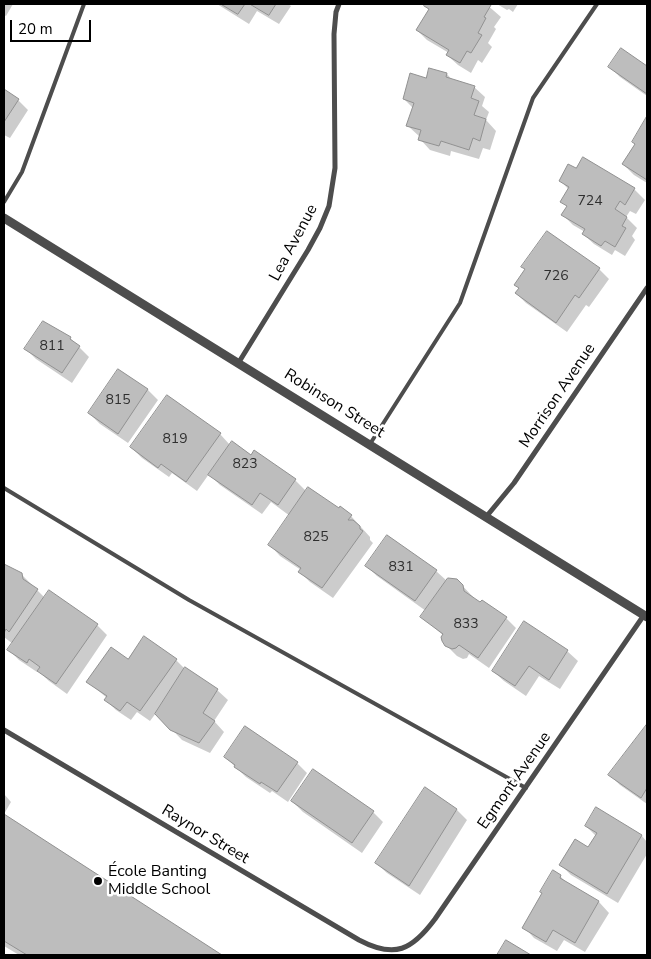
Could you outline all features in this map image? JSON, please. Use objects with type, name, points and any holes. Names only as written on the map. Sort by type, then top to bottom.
[{"type":"street","name":"Lea Avenue","points":[[239,362],[308,250],[320,228],[328,206],[335,168],[334,34],[336,12],[339,4]]},
{"type":"street","name":"Robinson Street","points":[[4,218],[646,616]]},
{"type":"street","name":"Morrison Avenue","points":[[486,516],[514,483],[647,288]]},
{"type":"street","name":"Egmont Avenue","points":[[398,953],[423,935],[646,616]]},
{"type":"street","name":"Raynor Street","points":[[4,730],[358,940],[371,947],[398,953]]},
{"type":"lane","points":[[4,202],[22,172],[84,4]]},
{"type":"lane","points":[[370,444],[460,303],[533,98],[597,4]]},
{"type":"lane","points":[[4,488],[189,600],[526,788]]},
{"type":"building","points":[[221,4],[245,4],[238,14]]},
{"type":"building","points":[[250,4],[276,4],[269,15]]},
{"type":"building","points":[[425,4],[491,5],[478,33],[482,35],[471,53],[467,51],[460,63],[446,55],[449,50],[416,30],[429,9],[424,6]]},
{"type":"building","points":[[621,48],[647,66],[647,94],[608,67]]},
{"type":"building","points":[[429,68],[447,73],[446,77],[475,86],[471,98],[479,101],[474,115],[486,119],[480,141],[473,138],[469,150],[441,141],[439,146],[418,140],[421,130],[406,126],[414,103],[403,99],[410,73],[426,78]]},
{"type":"building","points":[[4,89],[19,99],[4,122]]},
{"type":"building","points":[[647,116],[647,180],[622,164],[635,144],[632,142]]},
{"type":"building","points":[[583,157],[635,188],[625,205],[620,201],[615,209],[627,217],[622,226],[626,228],[615,247],[605,241],[601,246],[582,234],[585,229],[561,215],[567,206],[560,202],[569,187],[559,181],[568,164],[576,168]]},
{"type":"building","points":[[547,231],[600,268],[579,298],[575,295],[556,323],[515,293],[519,288],[514,285],[525,269],[521,267]]},
{"type":"building","points":[[43,321],[71,337],[70,339],[80,346],[62,373],[24,349]]},
{"type":"building","points":[[118,369],[148,389],[118,434],[88,413]]},
{"type":"building","points":[[167,395],[221,433],[186,482],[161,464],[158,468],[130,447]]},
{"type":"building","points":[[232,441],[251,455],[254,450],[296,479],[278,505],[260,493],[252,505],[208,475]]},
{"type":"building","points":[[308,487],[352,515],[348,520],[353,520],[363,531],[322,588],[298,572],[301,568],[268,545]]},
{"type":"building","points":[[387,535],[437,570],[415,601],[365,566]]},
{"type":"building","points":[[4,564],[22,573],[23,579],[38,589],[9,632],[6,629],[4,633]]},
{"type":"building","points":[[448,578],[457,579],[463,585],[464,591],[480,602],[482,600],[507,617],[478,658],[459,645],[452,649],[445,646],[441,637],[443,634],[420,617]]},
{"type":"building","points":[[49,590],[98,624],[56,684],[37,671],[40,667],[29,659],[27,663],[7,650]]},
{"type":"building","points":[[524,621],[568,650],[549,680],[529,666],[515,686],[492,671]]},
{"type":"building","points":[[144,636],[177,659],[140,711],[127,702],[120,711],[104,700],[107,696],[86,682],[111,647],[128,659]]},
{"type":"building","points":[[185,667],[218,689],[203,713],[215,721],[199,743],[170,730],[155,714]]},
{"type":"building","points":[[647,724],[647,788],[641,798],[608,775]]},
{"type":"building","points":[[245,726],[298,762],[277,792],[261,782],[260,784],[234,767],[235,765],[224,757]]},
{"type":"building","points":[[313,769],[374,811],[352,843],[291,801]]},
{"type":"building","points":[[425,787],[457,809],[409,886],[375,863]]},
{"type":"building","points":[[596,807],[642,835],[607,894],[559,865],[575,839],[588,847],[597,833],[585,826]]},
{"type":"building","points":[[4,814],[222,955],[27,955],[4,941]]},
{"type":"building","points":[[553,870],[561,875],[560,878],[599,901],[575,943],[553,930],[546,942],[522,928]]},
{"type":"building","points":[[506,940],[531,955],[497,955]]},
{"type":"place","name":"École Banting Middle School","points":[[98,881]]}]
